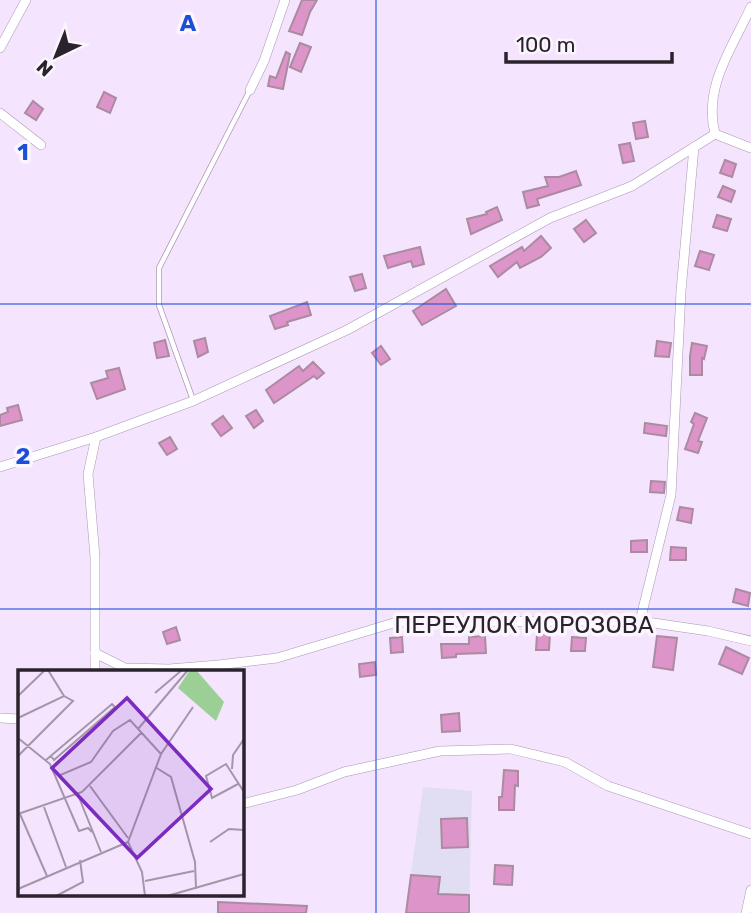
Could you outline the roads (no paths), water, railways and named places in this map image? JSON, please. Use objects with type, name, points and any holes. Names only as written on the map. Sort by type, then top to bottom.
[{"type":"street","points":[[0,48],[26,0]]},
{"type":"street","points":[[250,90],[264,61],[285,0]]},
{"type":"street","points":[[715,134],[711,103],[723,60],[751,7]]},
{"type":"street","points":[[0,113],[41,145]]},
{"type":"street","points":[[0,467],[96,438],[194,401],[347,330],[550,218],[632,186],[715,134]]},
{"type":"street","points":[[715,134],[751,148]]},
{"type":"street","points":[[640,621],[671,495],[681,291],[694,147]]},
{"type":"street","points":[[95,670],[96,557],[88,474],[96,438]]},
{"type":"street","name":"ПЕРЕУЛОК МОРОЗОВА","points":[[95,653],[125,668],[169,669],[276,658],[397,622],[640,621],[750,637]]},
{"type":"street","points":[[0,718],[18,719]]},
{"type":"street","points":[[243,804],[297,790],[344,772],[440,751],[511,749],[565,762],[608,786],[751,834]]},
{"type":"street","points":[[746,913],[751,890]]},
{"type":"lane","points":[[194,401],[159,305],[159,268],[250,90]]}]
